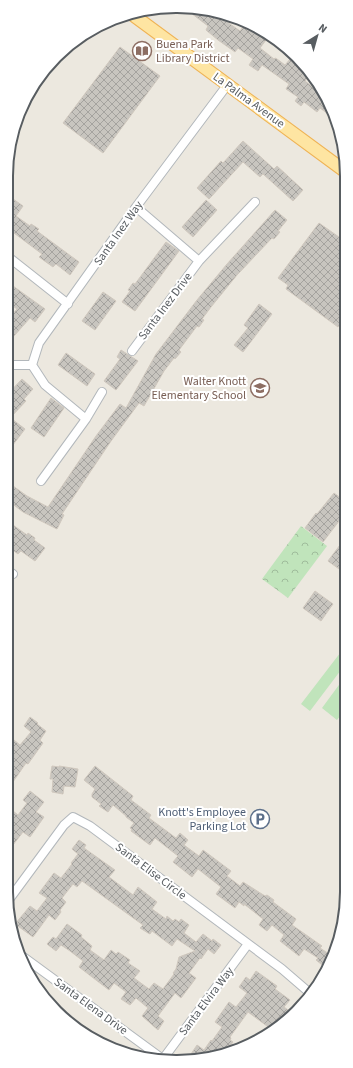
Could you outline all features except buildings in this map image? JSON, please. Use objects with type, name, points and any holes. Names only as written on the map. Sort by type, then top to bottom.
[{"type":"main road","name":"La Palma Avenue","points":[[137,18],[340,168]]},
{"type":"street","name":"Santa Inez Way","points":[[32,365],[39,344],[136,207],[228,84]]},
{"type":"street","name":"Santa Inez Drive","points":[[132,351],[199,261],[255,202]]},
{"type":"street","name":"Santa Inez Drive","points":[[136,207],[199,261]]},
{"type":"street","points":[[13,261],[68,304]]},
{"type":"street","points":[[13,365],[32,365],[45,385],[86,419]]},
{"type":"street","points":[[41,481],[86,419],[102,392]]},
{"type":"street","name":"Santa Elise Circle","points":[[13,894],[64,825],[73,817],[90,826],[282,969],[307,990]]},
{"type":"street","name":"Santa Elvira Way","points":[[167,1055],[248,944]]},
{"type":"street","name":"Santa Elena Drive","points":[[27,959],[157,1054]]},
{"type":"green space","points":[[301,526],[327,546],[288,598],[262,579]]},
{"type":"green space","points":[[340,653],[340,671],[310,711],[301,704]]},
{"type":"green space","points":[[340,684],[340,716],[337,720],[322,708]]},
{"type":"place","name":"Buena Park Library District","points":[[142,51]]},
{"type":"place","name":"Walter Knott Elementary School","points":[[260,388]]},
{"type":"place","name":"Knott's Employee Parking Lot","points":[[260,819]]}]
